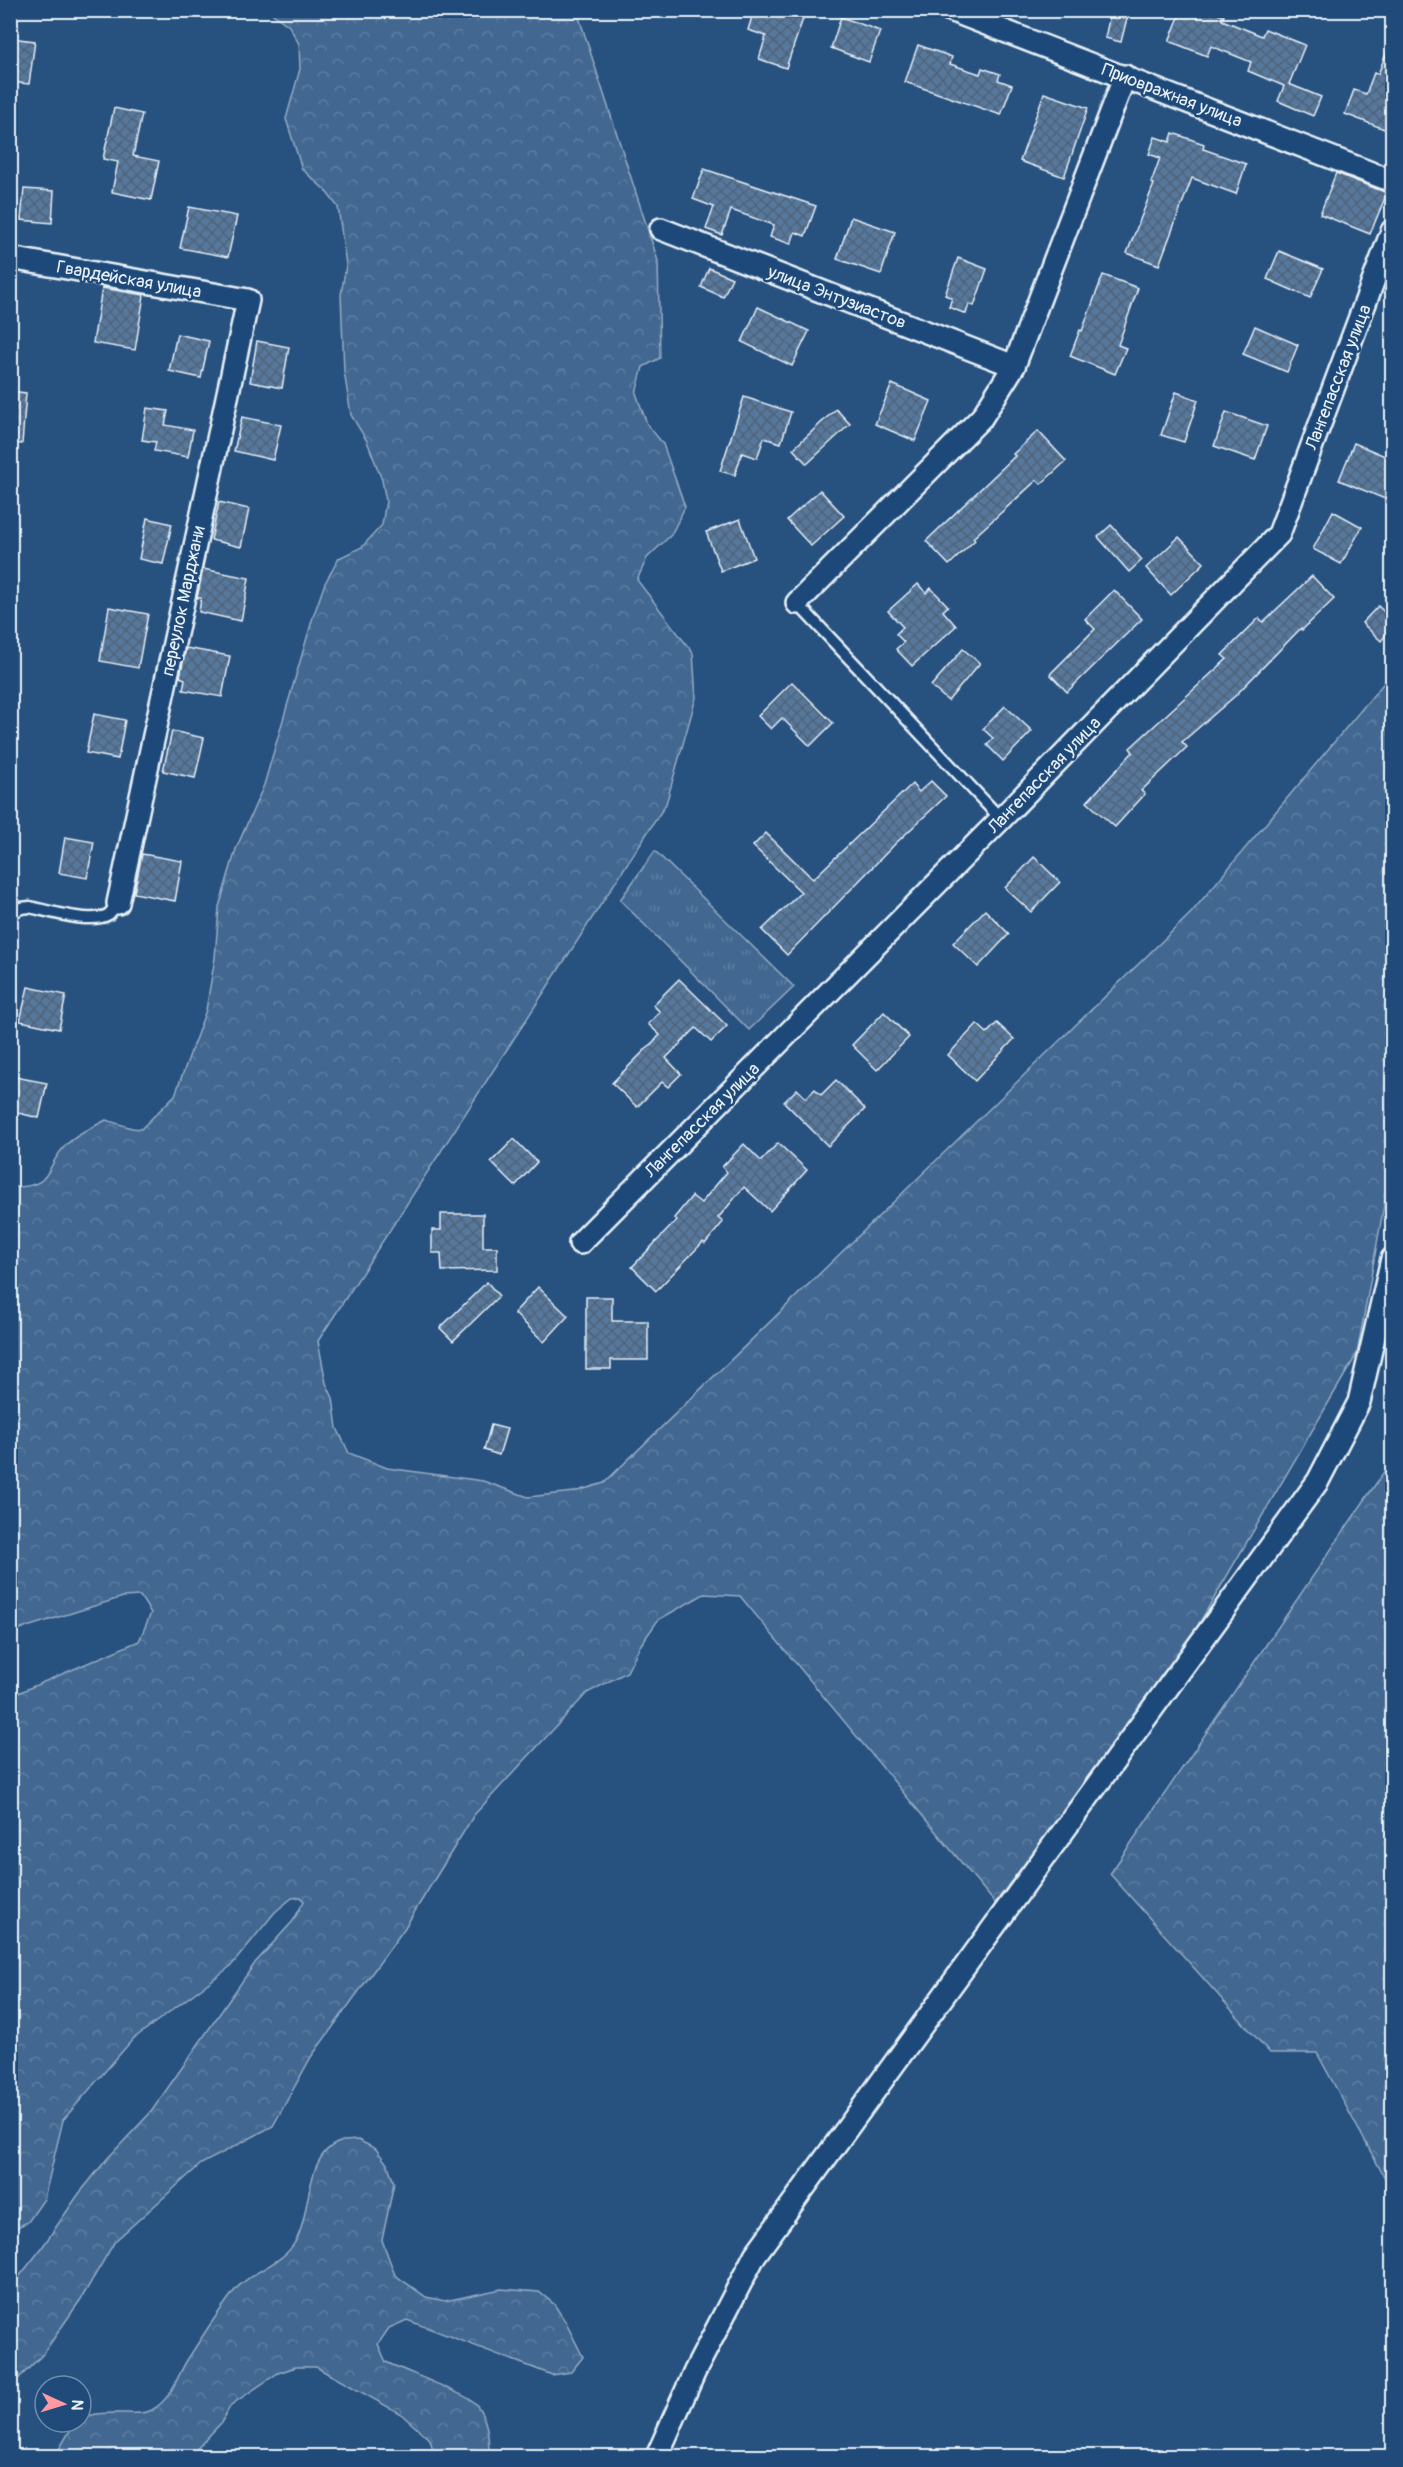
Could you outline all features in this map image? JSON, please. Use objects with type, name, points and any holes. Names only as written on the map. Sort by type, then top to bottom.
[{"type":"street","name":"Приовражная улица","points":[[950,10],[1392,181]]},
{"type":"street","points":[[797,603],[982,417],[1014,366],[1125,76]]},
{"type":"street","name":"улица Энтузиастов","points":[[661,229],[1014,366]]},
{"type":"street","name":"Лангепасская улица","points":[[580,1243],[1001,819],[1279,534],[1392,231]]},
{"type":"street","name":"Гвардейская улица","points":[[10,258],[248,300]]},
{"type":"street","name":"переулок Марджани","points":[[118,903],[248,300]]},
{"type":"street","points":[[657,2457],[695,2371],[755,2255],[1318,1482],[1359,1402],[1392,1259]]},
{"type":"lane","points":[[797,603],[1001,819]]},
{"type":"lane","points":[[10,914],[21,908],[30,907],[99,918],[110,914],[118,903]]},
{"type":"green space","points":[[269,11],[577,11],[658,261],[660,358],[643,367],[636,393],[647,424],[663,444],[685,507],[671,535],[647,558],[637,580],[693,653],[696,698],[666,804],[318,1341],[326,1383],[333,1398],[337,1428],[349,1453],[387,1468],[483,1481],[528,1497],[574,1492],[604,1483],[1191,913],[1392,673],[1392,1161],[1357,1354],[1176,1663],[995,1903],[740,1596],[704,1594],[658,1620],[640,1646],[627,1672],[587,1693],[474,1815],[404,1929],[311,2057],[273,2126],[201,2164],[115,2241],[81,2299],[43,2354],[11,2386],[11,2287],[41,2249],[78,2195],[107,2159],[151,2112],[255,1963],[293,1921],[304,1901],[301,1897],[292,1898],[275,1912],[231,1966],[133,2039],[63,2120],[44,2199],[28,2222],[11,2230],[11,1696],[139,1641],[151,1613],[140,1596],[123,1597],[11,1632],[11,1187],[35,1184],[42,1180],[66,1145],[106,1120],[141,1129],[175,1095],[206,1010],[215,958],[219,907],[236,849],[264,785],[325,583],[339,558],[362,547],[382,525],[386,501],[382,480],[367,441],[351,415],[344,371],[341,295],[346,265],[338,207],[325,190],[302,169],[286,119],[300,69],[299,44],[289,26]]},
{"type":"green space","points":[[655,851],[794,987],[749,1030],[620,900]]},
{"type":"green space","points":[[1392,1460],[1392,2191],[1317,2053],[1270,2053],[1110,1874]]},
{"type":"green space","points":[[358,2140],[376,2149],[388,2165],[394,2183],[382,2240],[395,2275],[426,2297],[445,2301],[501,2289],[539,2292],[554,2304],[583,2357],[571,2372],[552,2375],[407,2320],[389,2328],[378,2344],[386,2362],[448,2388],[475,2403],[485,2422],[489,2456],[435,2456],[430,2440],[401,2414],[316,2367],[296,2367],[278,2373],[231,2405],[221,2423],[190,2456],[55,2456],[68,2434],[93,2434],[93,2415],[146,2412],[164,2400],[197,2344],[235,2290],[250,2277],[283,2256],[295,2242],[304,2216],[314,2172],[320,2159],[328,2149],[344,2141]]},
{"type":"building","points":[[754,10],[806,10],[786,68],[759,59],[766,36],[748,30]]},
{"type":"building","points":[[1111,10],[1129,10],[1121,42],[1105,38]]},
{"type":"building","points":[[1182,10],[1210,10],[1224,16],[1222,20],[1262,36],[1265,29],[1305,45],[1289,84],[1321,97],[1313,116],[1278,101],[1284,86],[1248,71],[1251,62],[1211,46],[1207,56],[1169,41]]},
{"type":"building","points":[[841,17],[880,31],[869,62],[831,48]]},
{"type":"building","points":[[10,38],[35,41],[29,84],[10,82]]},
{"type":"building","points":[[1392,39],[1392,132],[1345,114],[1354,90],[1366,94],[1374,73],[1378,74]]},
{"type":"building","points":[[918,45],[952,57],[950,64],[980,74],[982,68],[1000,74],[998,80],[1012,85],[1001,115],[905,82]]},
{"type":"building","points":[[1044,93],[1088,108],[1064,177],[1020,161]]},
{"type":"building","points":[[114,108],[142,114],[133,156],[159,161],[151,200],[112,192],[118,162],[103,159]]},
{"type":"building","points":[[1173,133],[1204,144],[1203,149],[1246,164],[1236,194],[1192,178],[1159,265],[1127,253],[1154,184],[1151,183],[1160,158],[1149,154],[1155,137],[1170,142]]},
{"type":"building","points":[[704,169],[816,206],[805,236],[795,232],[791,244],[770,237],[774,225],[731,210],[722,235],[706,229],[714,207],[693,199]]},
{"type":"building","points":[[1336,173],[1387,193],[1370,234],[1320,214]]},
{"type":"building","points":[[24,189],[54,191],[52,223],[21,220]]},
{"type":"building","points":[[189,207],[237,216],[228,257],[180,248]]},
{"type":"building","points":[[851,217],[895,232],[881,274],[837,259]]},
{"type":"building","points":[[1279,251],[1323,269],[1310,298],[1267,279]]},
{"type":"building","points":[[958,258],[987,269],[974,306],[969,304],[966,314],[949,307],[952,298],[945,295]]},
{"type":"building","points":[[709,268],[732,278],[723,297],[701,287]]},
{"type":"building","points":[[1103,275],[1138,288],[1118,345],[1126,348],[1115,374],[1070,356]]},
{"type":"building","points":[[102,288],[144,295],[135,350],[93,343]]},
{"type":"building","points":[[758,307],[809,331],[792,366],[742,342]]},
{"type":"building","points":[[1255,326],[1298,345],[1287,372],[1243,354]]},
{"type":"building","points":[[177,334],[209,341],[201,378],[169,371]]},
{"type":"building","points":[[257,341],[289,347],[282,388],[250,382]]},
{"type":"building","points":[[892,384],[931,401],[915,441],[875,424]]},
{"type":"building","points":[[10,391],[26,393],[22,444],[10,443]]},
{"type":"building","points":[[1176,392],[1198,400],[1184,442],[1161,435]]},
{"type":"building","points":[[744,397],[791,412],[781,443],[764,438],[757,458],[742,453],[735,475],[720,471]]},
{"type":"building","points":[[147,408],[168,411],[165,425],[193,430],[188,457],[154,451],[156,442],[142,440]]},
{"type":"building","points":[[836,409],[850,424],[807,464],[793,449]]},
{"type":"building","points":[[1226,412],[1267,426],[1255,460],[1214,446]]},
{"type":"building","points":[[242,417],[281,425],[273,460],[234,451]]},
{"type":"building","points":[[1038,431],[1066,461],[1041,484],[1037,480],[973,538],[975,540],[949,565],[926,541]]},
{"type":"building","points":[[1354,443],[1392,459],[1392,502],[1339,480]]},
{"type":"building","points":[[820,490],[844,516],[811,546],[787,520]]},
{"type":"building","points":[[219,502],[249,509],[241,547],[211,540]]},
{"type":"building","points":[[1333,511],[1362,527],[1341,564],[1313,549]]},
{"type":"building","points":[[147,518],[172,524],[163,564],[139,559]]},
{"type":"building","points":[[740,519],[754,558],[721,571],[706,532]]},
{"type":"building","points":[[1111,525],[1142,560],[1129,572],[1098,537]]},
{"type":"building","points":[[1179,537],[1204,563],[1171,595],[1146,568]]},
{"type":"building","points":[[203,569],[249,578],[241,621],[199,612],[201,598],[197,598]]},
{"type":"building","points":[[1312,576],[1334,599],[1302,630],[1301,628],[1235,696],[1182,742],[1187,747],[1141,791],[1145,794],[1115,827],[1087,802],[1133,752],[1130,748],[1227,659],[1222,655],[1259,618],[1263,622]]},
{"type":"building","points":[[918,584],[926,593],[931,588],[948,606],[943,611],[956,626],[912,666],[896,649],[904,642],[896,634],[903,627],[888,611]]},
{"type":"building","points":[[1114,590],[1142,619],[1067,692],[1050,674],[1095,629],[1085,619]]},
{"type":"building","points":[[1378,606],[1392,619],[1392,628],[1381,641],[1362,623]]},
{"type":"building","points":[[109,607],[148,614],[138,668],[100,661]]},
{"type":"building","points":[[186,648],[230,656],[222,697],[183,690],[185,679],[180,677]]},
{"type":"building","points":[[963,649],[980,663],[948,701],[931,686]]},
{"type":"building","points":[[792,682],[833,723],[810,746],[782,718],[771,729],[758,716]]},
{"type":"building","points":[[1005,706],[1032,731],[1003,761],[987,745],[993,738],[983,729]]},
{"type":"building","points":[[94,714],[125,720],[118,759],[86,753]]},
{"type":"building","points":[[172,731],[204,738],[195,778],[163,771]]},
{"type":"building","points":[[931,781],[946,796],[895,844],[787,955],[762,930],[801,892],[753,846],[766,833],[813,879],[912,784],[919,792]]},
{"type":"building","points":[[65,837],[94,842],[87,878],[59,873]]},
{"type":"building","points":[[142,854],[182,861],[175,901],[134,893]]},
{"type":"building","points":[[1034,857],[1060,882],[1031,912],[1005,888]]},
{"type":"building","points":[[985,910],[1009,934],[978,967],[953,943]]},
{"type":"building","points":[[679,979],[727,1026],[711,1042],[696,1028],[666,1058],[681,1074],[668,1087],[662,1082],[637,1107],[612,1083],[660,1035],[648,1024],[660,1012],[653,1005]]},
{"type":"building","points":[[28,987],[66,995],[59,1029],[20,1021]]},
{"type":"building","points":[[884,1012],[909,1037],[877,1070],[852,1045]]},
{"type":"building","points":[[997,1023],[1014,1039],[975,1081],[948,1055],[977,1024],[987,1033]]},
{"type":"building","points":[[10,1076],[47,1083],[39,1118],[10,1111]]},
{"type":"building","points":[[836,1080],[865,1109],[828,1146],[784,1102],[797,1089],[806,1098],[815,1089],[821,1095]]},
{"type":"building","points":[[514,1139],[537,1162],[515,1186],[491,1162]]},
{"type":"building","points":[[778,1143],[807,1170],[770,1211],[744,1187],[718,1218],[723,1222],[705,1244],[703,1242],[656,1291],[632,1267],[677,1220],[674,1218],[692,1196],[701,1203],[727,1172],[722,1167],[744,1144],[761,1161]]},
{"type":"building","points":[[441,1214],[483,1214],[483,1247],[497,1247],[497,1270],[442,1271],[441,1253],[432,1253],[432,1230],[441,1230]]},
{"type":"building","points":[[487,1282],[499,1296],[453,1341],[440,1328]]},
{"type":"building","points":[[538,1287],[568,1316],[544,1342],[514,1313]]},
{"type":"building","points":[[586,1297],[612,1297],[612,1321],[648,1321],[648,1360],[611,1360],[611,1369],[586,1369]]},
{"type":"building","points":[[491,1425],[507,1429],[499,1455],[484,1450]]}]
